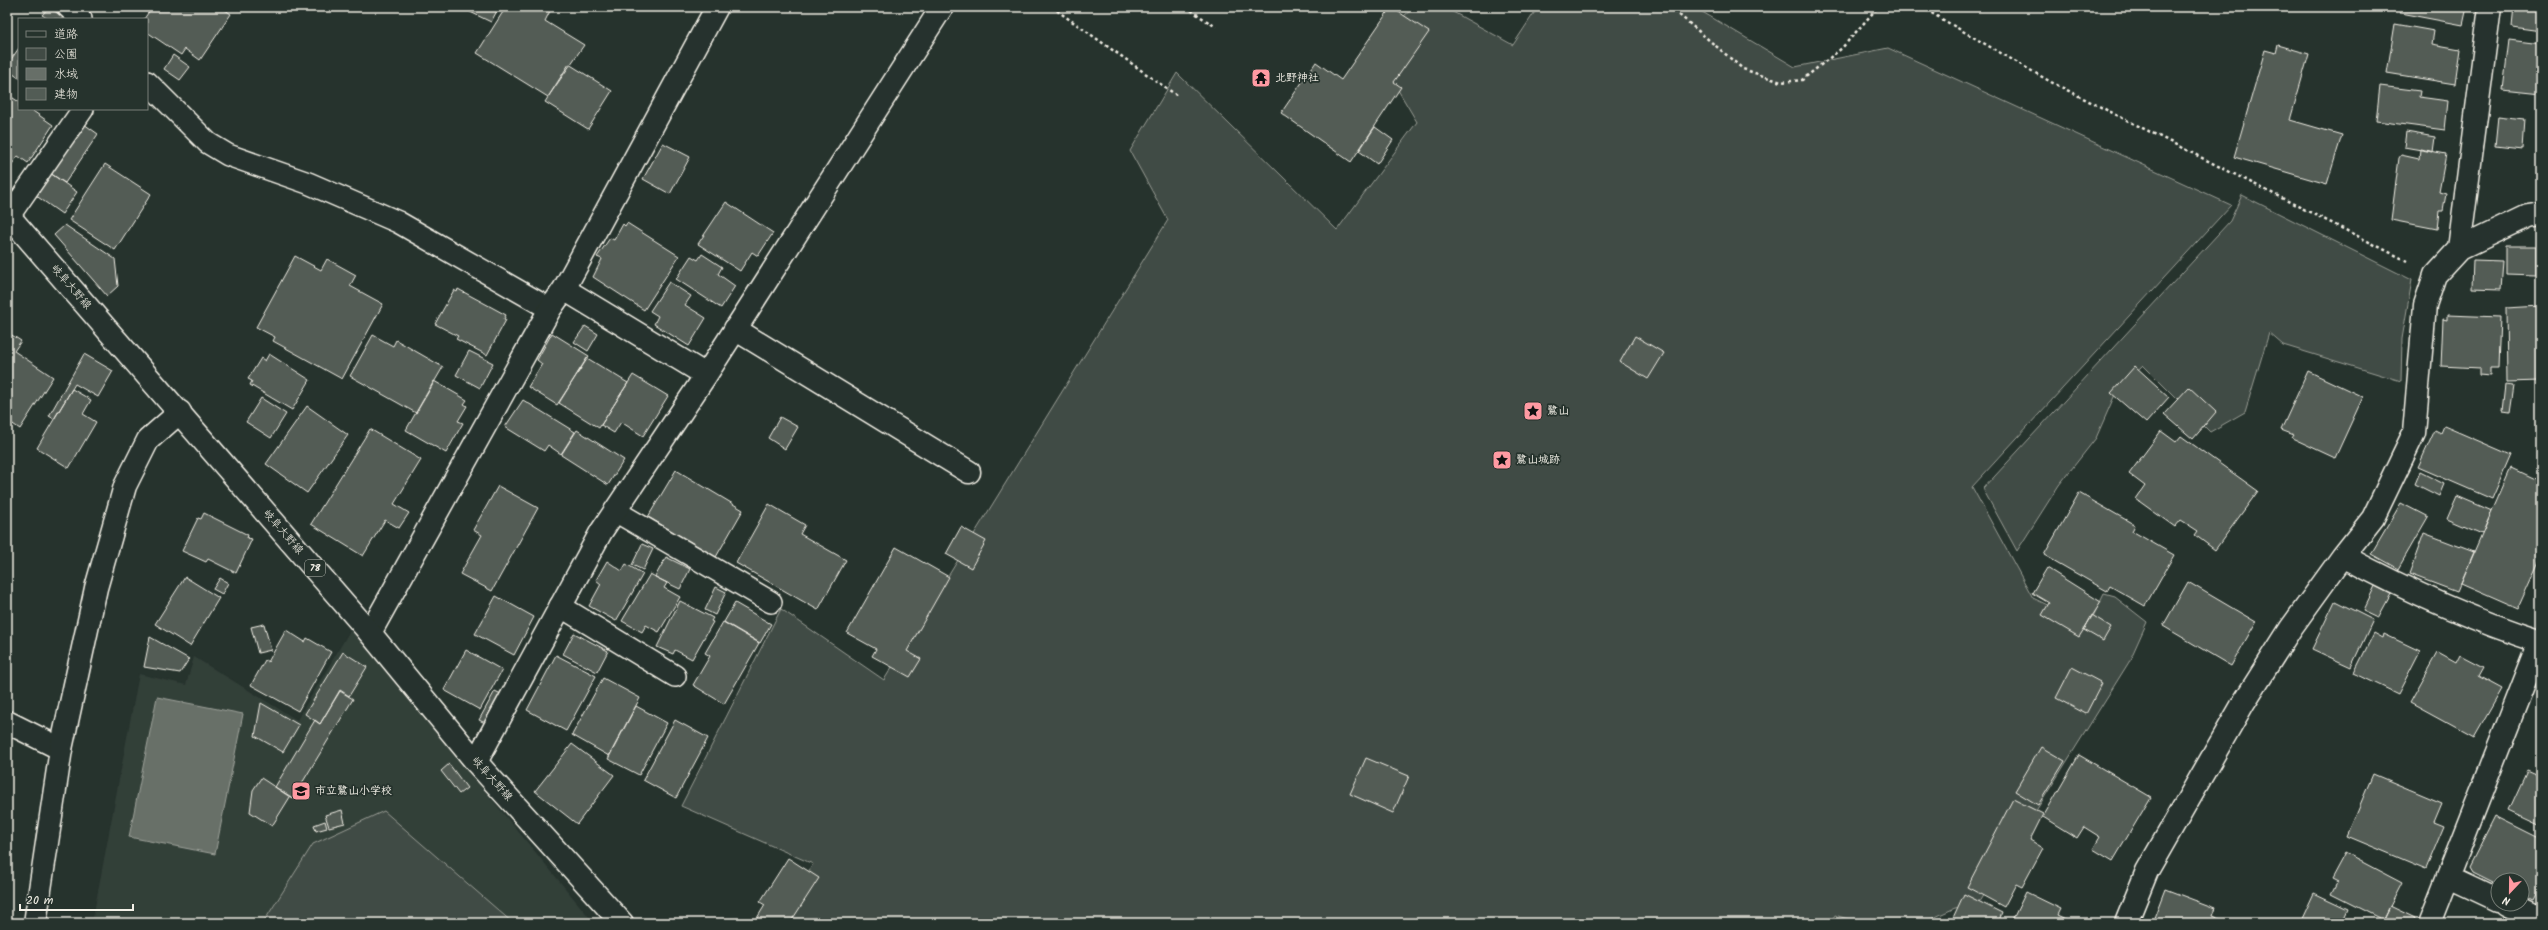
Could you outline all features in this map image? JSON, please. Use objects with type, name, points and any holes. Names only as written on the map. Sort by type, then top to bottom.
[{"type":"street","points":[[370,633],[550,309],[564,289],[717,7]]},
{"type":"street","points":[[476,762],[560,606],[615,511],[706,375],[942,7]]},
{"type":"street","points":[[2459,249],[2490,7]]},
{"type":"street","points":[[2126,923],[2147,871],[2244,702],[2291,628],[2343,556],[2374,518],[2414,433],[2424,305],[2435,275],[2459,249],[2528,216],[2541,214]]},
{"type":"street","name":"岐阜大野線","points":[[8,215],[370,633],[476,762],[622,923]]},
{"type":"street","points":[[564,289],[706,375]]},
{"type":"street","points":[[735,329],[969,472]]},
{"type":"street","points":[[35,923],[61,750],[96,588],[125,486],[148,440],[180,412]]},
{"type":"street","points":[[2343,556],[2399,586],[2451,609],[2541,642],[2430,923]]},
{"type":"street","points":[[7,722],[61,750]]},
{"type":"street","points":[[2449,876],[2490,896]]},
{"type":"street","points":[[2522,912],[2541,921]]},
{"type":"lane","points":[[68,7],[80,18]]},
{"type":"lane","points":[[148,83],[208,143],[228,155],[308,183],[398,222],[550,309]]},
{"type":"lane","points":[[8,215],[82,110]]},
{"type":"lane","points":[[615,511],[771,602]]},
{"type":"lane","points":[[560,606],[675,676]]},
{"type":"path","points":[[1052,7],[1176,94]]},
{"type":"path","points":[[1186,7],[1216,27]]},
{"type":"path","points":[[1670,7],[1743,69],[1781,82],[1802,80],[1842,48],[1878,7]]},
{"type":"path","points":[[1921,7],[2051,82],[2435,275]]},
{"type":"shaded area","name":"市立鷺山小学校","points":[[351,629],[594,923],[92,923],[139,674],[186,685],[194,657],[297,720]]},
{"type":"green space","points":[[1415,7],[1444,7],[1513,45],[1538,7],[1694,7],[1795,67],[1888,48],[2231,205],[1972,487],[2033,598],[2089,625],[2104,594],[2115,597],[2147,622],[2129,662],[1977,905],[1955,908],[1922,923],[1860,923],[1835,915],[1830,923],[778,923],[813,864],[681,806],[781,609],[884,680],[1168,220],[1130,151],[1177,73],[1337,230],[1417,122],[1370,43]]},
{"type":"green space","points":[[2242,195],[2412,280],[2402,339],[2401,381],[2283,345],[2269,333],[2245,412],[2210,432],[2143,365],[2117,390],[2096,438],[2059,485],[2017,551],[1983,489],[2230,221]]},
{"type":"green space","points":[[384,811],[513,923],[263,923],[313,844]]},
{"type":"water","points":[[157,697],[243,714],[215,854],[129,837]]},
{"type":"building","points":[[49,7],[64,18],[46,18],[42,15]]},
{"type":"building","points":[[152,7],[221,7],[231,14],[200,60],[185,49],[181,55],[148,33],[148,18],[145,18]]},
{"type":"building","points":[[465,7],[499,7],[491,22],[464,9]]},
{"type":"building","points":[[506,7],[552,7],[545,21],[584,45],[548,97],[477,53]]},
{"type":"building","points":[[1391,7],[1429,32],[1394,82],[1401,87],[1351,162],[1281,113],[1316,62],[1341,80]]},
{"type":"building","points":[[2401,7],[2467,7],[2463,25],[2400,13]]},
{"type":"building","points":[[2514,7],[2541,7],[2541,31],[2512,27]]},
{"type":"building","points":[[2395,24],[2434,31],[2432,44],[2460,49],[2455,84],[2387,73]]},
{"type":"building","points":[[2509,40],[2541,44],[2541,94],[2503,90]]},
{"type":"building","points":[[2278,45],[2309,54],[2290,120],[2342,135],[2327,184],[2234,157],[2265,50],[2276,53]]},
{"type":"building","points":[[18,49],[18,77],[7,70],[7,65]]},
{"type":"building","points":[[173,55],[190,67],[180,80],[164,69]]},
{"type":"building","points":[[569,64],[612,91],[588,129],[545,102]]},
{"type":"building","points":[[2380,86],[2420,91],[2419,97],[2448,101],[2445,130],[2376,121]]},
{"type":"building","points":[[7,94],[18,101],[18,110],[31,110],[53,125],[28,163],[18,156],[12,164],[7,161]]},
{"type":"building","points":[[2498,116],[2524,119],[2522,149],[2495,146]]},
{"type":"building","points":[[84,124],[98,134],[65,183],[50,173]]},
{"type":"building","points":[[1375,127],[1393,140],[1377,164],[1359,151]]},
{"type":"building","points":[[2406,132],[2435,137],[2433,152],[2404,147]]},
{"type":"building","points":[[663,143],[690,157],[670,194],[643,179]]},
{"type":"building","points":[[2420,149],[2446,154],[2439,192],[2446,194],[2443,211],[2439,211],[2437,229],[2391,220],[2399,158],[2401,155],[2419,159]]},
{"type":"building","points":[[105,164],[151,194],[115,250],[69,220]]},
{"type":"building","points":[[50,173],[77,192],[62,214],[35,195]]},
{"type":"building","points":[[726,202],[773,233],[758,256],[752,252],[740,271],[698,244]]},
{"type":"building","points":[[627,223],[679,256],[644,310],[593,277],[602,259],[597,257],[610,238],[614,240],[623,224],[625,226]]},
{"type":"building","points":[[65,225],[115,259],[118,286],[107,296],[54,235]]},
{"type":"building","points":[[2506,246],[2536,246],[2536,275],[2506,274]]},
{"type":"building","points":[[702,254],[722,267],[718,274],[735,286],[721,308],[676,279],[691,256],[698,260]]},
{"type":"building","points":[[295,256],[321,270],[327,259],[356,275],[350,286],[383,304],[342,379],[273,341],[275,337],[256,327]]},
{"type":"building","points":[[2473,260],[2503,261],[2501,289],[2472,288]]},
{"type":"building","points":[[669,282],[691,296],[685,305],[706,318],[689,346],[654,324],[658,316],[650,311]]},
{"type":"building","points":[[458,289],[506,315],[504,319],[506,320],[487,355],[456,339],[458,336],[435,324],[454,290],[457,292]]},
{"type":"building","points":[[2541,306],[2541,381],[2507,382],[2506,308]]},
{"type":"building","points":[[2447,315],[2500,317],[2498,368],[2490,368],[2490,376],[2479,375],[2479,368],[2441,366],[2443,319],[2447,320]]},
{"type":"building","points":[[585,326],[598,334],[588,351],[574,342]]},
{"type":"building","points":[[7,332],[21,341],[14,351],[53,377],[20,429],[7,420]]},
{"type":"building","points":[[552,333],[589,356],[557,405],[528,387],[542,364],[537,360]]},
{"type":"building","points":[[373,335],[393,346],[396,340],[443,367],[416,413],[350,376]]},
{"type":"building","points":[[1635,336],[1664,353],[1648,379],[1620,362]]},
{"type":"building","points":[[469,351],[493,363],[480,388],[456,375]]},
{"type":"building","points":[[84,354],[113,371],[98,397],[75,384],[54,419],[49,416]]},
{"type":"building","points":[[269,354],[310,380],[292,410],[250,385],[252,381],[248,379],[261,358],[265,361]]},
{"type":"building","points":[[587,358],[628,383],[599,428],[559,403]]},
{"type":"building","points":[[2135,366],[2169,397],[2146,423],[2111,393]]},
{"type":"building","points":[[2308,371],[2363,397],[2335,458],[2292,438],[2294,435],[2281,430]]},
{"type":"building","points":[[633,375],[668,396],[643,436],[621,422],[614,433],[601,425]]},
{"type":"building","points":[[434,381],[467,400],[464,404],[467,406],[458,421],[463,423],[446,453],[406,430]]},
{"type":"building","points":[[2505,384],[2513,385],[2509,412],[2502,411]]},
{"type":"building","points":[[2189,387],[2216,412],[2193,439],[2164,414]]},
{"type":"building","points":[[72,389],[91,400],[83,414],[96,422],[69,468],[37,448]]},
{"type":"building","points":[[261,398],[286,414],[271,438],[246,422]]},
{"type":"building","points":[[523,400],[575,432],[561,454],[548,445],[544,451],[505,427]]},
{"type":"building","points":[[307,406],[348,435],[307,493],[266,464]]},
{"type":"building","points":[[780,417],[798,427],[785,449],[768,438]]},
{"type":"building","points":[[2444,426],[2511,455],[2492,499],[2418,467],[2435,430],[2441,433]]},
{"type":"building","points":[[370,429],[421,460],[394,504],[409,513],[399,528],[385,520],[363,556],[311,524]]},
{"type":"building","points":[[577,430],[624,460],[608,485],[561,455]]},
{"type":"building","points":[[2161,431],[2176,442],[2181,436],[2258,491],[2215,550],[2195,535],[2198,531],[2181,520],[2175,527],[2136,499],[2145,486],[2129,474]]},
{"type":"building","points":[[2511,468],[2541,482],[2541,557],[2518,608],[2461,583]]},
{"type":"building","points":[[676,470],[743,510],[716,557],[648,517]]},
{"type":"building","points":[[2420,472],[2444,484],[2439,496],[2415,484]]},
{"type":"building","points":[[498,486],[538,508],[492,591],[460,574],[482,535],[473,530]]},
{"type":"building","points":[[2079,493],[2135,525],[2132,531],[2174,555],[2145,606],[2110,586],[2107,591],[2044,555]]},
{"type":"building","points":[[2457,496],[2492,511],[2482,534],[2447,519]]},
{"type":"building","points":[[2401,503],[2428,517],[2398,569],[2371,554]]},
{"type":"building","points":[[769,504],[805,525],[800,534],[846,560],[818,610],[736,563]]},
{"type":"building","points":[[204,513],[248,535],[247,538],[252,539],[236,573],[208,559],[206,562],[182,551],[198,518],[201,519]]},
{"type":"building","points":[[961,527],[986,541],[971,568],[946,554]]},
{"type":"building","points":[[2424,533],[2474,552],[2457,592],[2409,574]]},
{"type":"building","points":[[642,544],[653,549],[643,570],[632,565]]},
{"type":"building","points":[[896,547],[949,577],[907,651],[921,659],[910,677],[872,656],[876,649],[847,633]]},
{"type":"building","points":[[666,557],[690,569],[680,589],[655,577]]},
{"type":"building","points":[[607,561],[622,571],[626,564],[643,574],[616,621],[589,606],[601,584],[596,580]]},
{"type":"building","points":[[2047,568],[2101,602],[2079,637],[2042,615],[2049,603],[2032,593]]},
{"type":"building","points":[[650,574],[667,583],[664,588],[680,597],[659,632],[646,625],[642,632],[622,621]]},
{"type":"building","points":[[185,577],[219,598],[190,646],[155,624]]},
{"type":"building","points":[[220,578],[228,583],[222,594],[213,589]]},
{"type":"building","points":[[2188,582],[2256,622],[2231,666],[2163,626]]},
{"type":"building","points":[[2375,586],[2391,594],[2378,618],[2363,611]]},
{"type":"building","points":[[716,587],[726,592],[715,615],[705,610]]},
{"type":"building","points":[[496,596],[534,617],[514,655],[475,634]]},
{"type":"building","points":[[680,601],[713,618],[711,621],[713,622],[692,659],[675,650],[673,654],[657,647]]},
{"type":"building","points":[[2335,601],[2373,620],[2351,667],[2312,649]]},
{"type":"building","points":[[735,603],[771,624],[760,643],[724,622]]},
{"type":"building","points":[[2092,615],[2111,627],[2103,641],[2084,630]]},
{"type":"building","points":[[723,622],[759,643],[724,704],[693,685],[710,656],[705,653]]},
{"type":"building","points":[[264,624],[271,650],[258,653],[251,627]]},
{"type":"building","points":[[286,630],[305,642],[307,638],[331,652],[298,711],[251,685],[265,660],[268,662]]},
{"type":"building","points":[[574,633],[608,651],[597,672],[563,654]]},
{"type":"building","points":[[2374,633],[2383,638],[2384,634],[2420,651],[2398,694],[2354,673]]},
{"type":"building","points":[[150,637],[189,659],[180,673],[144,667]]},
{"type":"building","points":[[466,650],[502,670],[480,710],[444,690]]},
{"type":"building","points":[[343,652],[367,667],[349,696],[340,690],[320,724],[305,714]]},
{"type":"building","points":[[2438,653],[2456,663],[2460,655],[2483,667],[2478,676],[2502,689],[2474,738],[2410,703]]},
{"type":"building","points":[[556,655],[596,676],[566,731],[527,710]]},
{"type":"building","points":[[2072,667],[2102,683],[2086,714],[2056,698]]},
{"type":"building","points":[[603,678],[640,698],[609,756],[572,735]]},
{"type":"building","points":[[340,691],[353,699],[293,798],[275,787],[315,720],[320,724]]},
{"type":"building","points":[[495,691],[501,694],[485,723],[479,720]]},
{"type":"building","points":[[261,703],[299,725],[283,752],[255,736]]},
{"type":"building","points":[[636,706],[667,723],[639,775],[608,759]]},
{"type":"building","points":[[675,720],[708,738],[676,798],[643,780]]},
{"type":"building","points":[[572,744],[614,775],[577,824],[535,791]]},
{"type":"building","points":[[2041,747],[2065,761],[2038,805],[2015,791]]},
{"type":"building","points":[[2079,755],[2151,797],[2113,861],[2093,849],[2100,837],[2084,827],[2077,838],[2043,817]]},
{"type":"building","points":[[1366,758],[1409,776],[1393,813],[1350,794]]},
{"type":"building","points":[[449,764],[467,788],[459,794],[441,771]]},
{"type":"building","points":[[2527,771],[2541,777],[2541,825],[2509,810]]},
{"type":"building","points":[[2373,774],[2442,803],[2434,822],[2444,826],[2426,869],[2347,836]]},
{"type":"building","points":[[261,778],[290,797],[272,826],[250,812],[253,790]]},
{"type":"building","points":[[2013,799],[2043,814],[2030,840],[2043,848],[2022,887],[2016,884],[2004,907],[1967,887]]},
{"type":"building","points":[[342,810],[345,823],[329,827],[325,815]]},
{"type":"building","points":[[2495,816],[2541,839],[2541,886],[2533,902],[2530,901],[2530,872],[2490,872],[2490,881],[2472,872],[2469,867]]},
{"type":"building","points":[[325,821],[327,828],[316,831],[314,825]]},
{"type":"building","points":[[2345,853],[2402,883],[2383,920],[2331,894],[2337,882],[2331,879]]},
{"type":"building","points":[[788,858],[819,878],[790,923],[754,923],[765,905],[760,902]]},
{"type":"building","points":[[2165,889],[2215,908],[2212,916],[2229,923],[2152,923]]},
{"type":"building","points":[[2026,892],[2061,909],[2058,915],[2075,923],[2011,923]]},
{"type":"building","points":[[2314,893],[2348,909],[2342,923],[2300,923]]},
{"type":"building","points":[[1964,894],[2002,913],[1998,923],[1951,922]]},
{"type":"building","points":[[2390,906],[2415,918],[2413,923],[2393,923],[2384,919]]},
{"type":"place","name":"北野神社","points":[[1261,78]]},
{"type":"place","name":"鷺山","points":[[1533,411]]},
{"type":"place","name":"鷺山城跡","points":[[1502,460]]},
{"type":"place","name":"市立鷺山小学校","points":[[301,791]]}]
